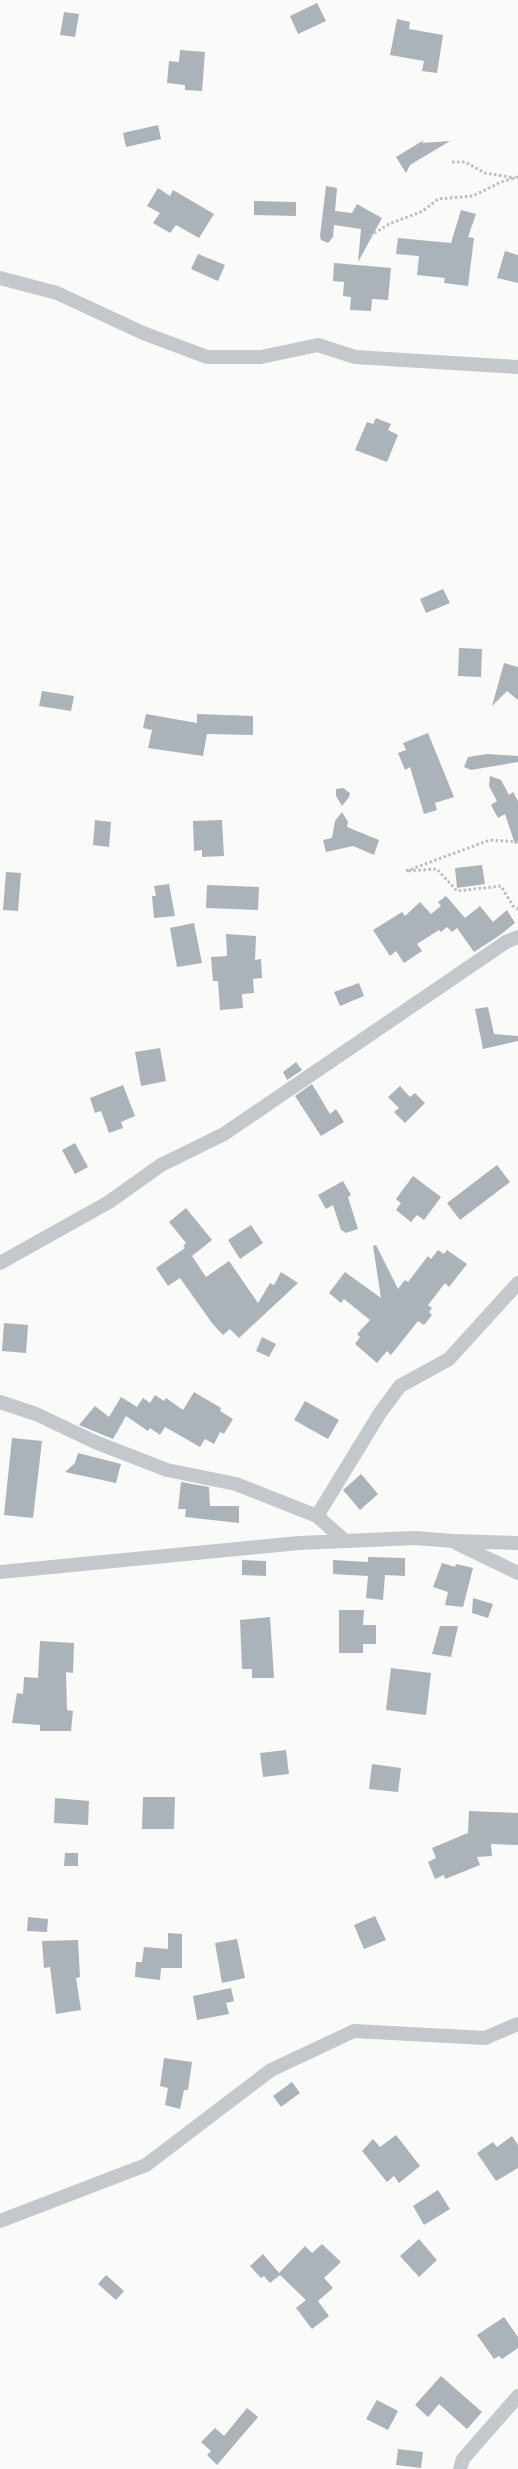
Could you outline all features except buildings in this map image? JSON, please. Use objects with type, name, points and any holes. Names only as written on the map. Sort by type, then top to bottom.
[{"type":"street","points":[[0,278],[57,293],[143,334],[207,357],[261,358],[318,345],[355,357],[518,367]]},
{"type":"street","points":[[0,1263],[109,1202],[160,1165],[224,1134],[506,942],[518,938]]},
{"type":"street","points":[[316,1516],[380,1413],[400,1386],[449,1359],[518,1283]]},
{"type":"street","points":[[0,1402],[36,1414],[95,1442],[167,1470],[236,1484],[316,1516],[345,1541]]},
{"type":"street","points":[[0,1572],[289,1544],[415,1538],[453,1542],[518,1543]]},
{"type":"street","points":[[453,1542],[518,1573]]},
{"type":"street","points":[[0,2221],[146,2165],[271,2070],[354,2031],[485,2038],[518,2024]]},
{"type":"street","points":[[460,2469],[463,2459],[518,2396]]},
{"type":"path","points":[[452,162],[466,162],[485,173],[517,177]]},
{"type":"path","points":[[370,236],[389,224],[423,211],[438,199],[473,196],[500,182],[517,177]]},
{"type":"path","points":[[518,842],[490,840],[406,871],[437,869],[457,891],[500,886],[512,906],[518,909]]}]
